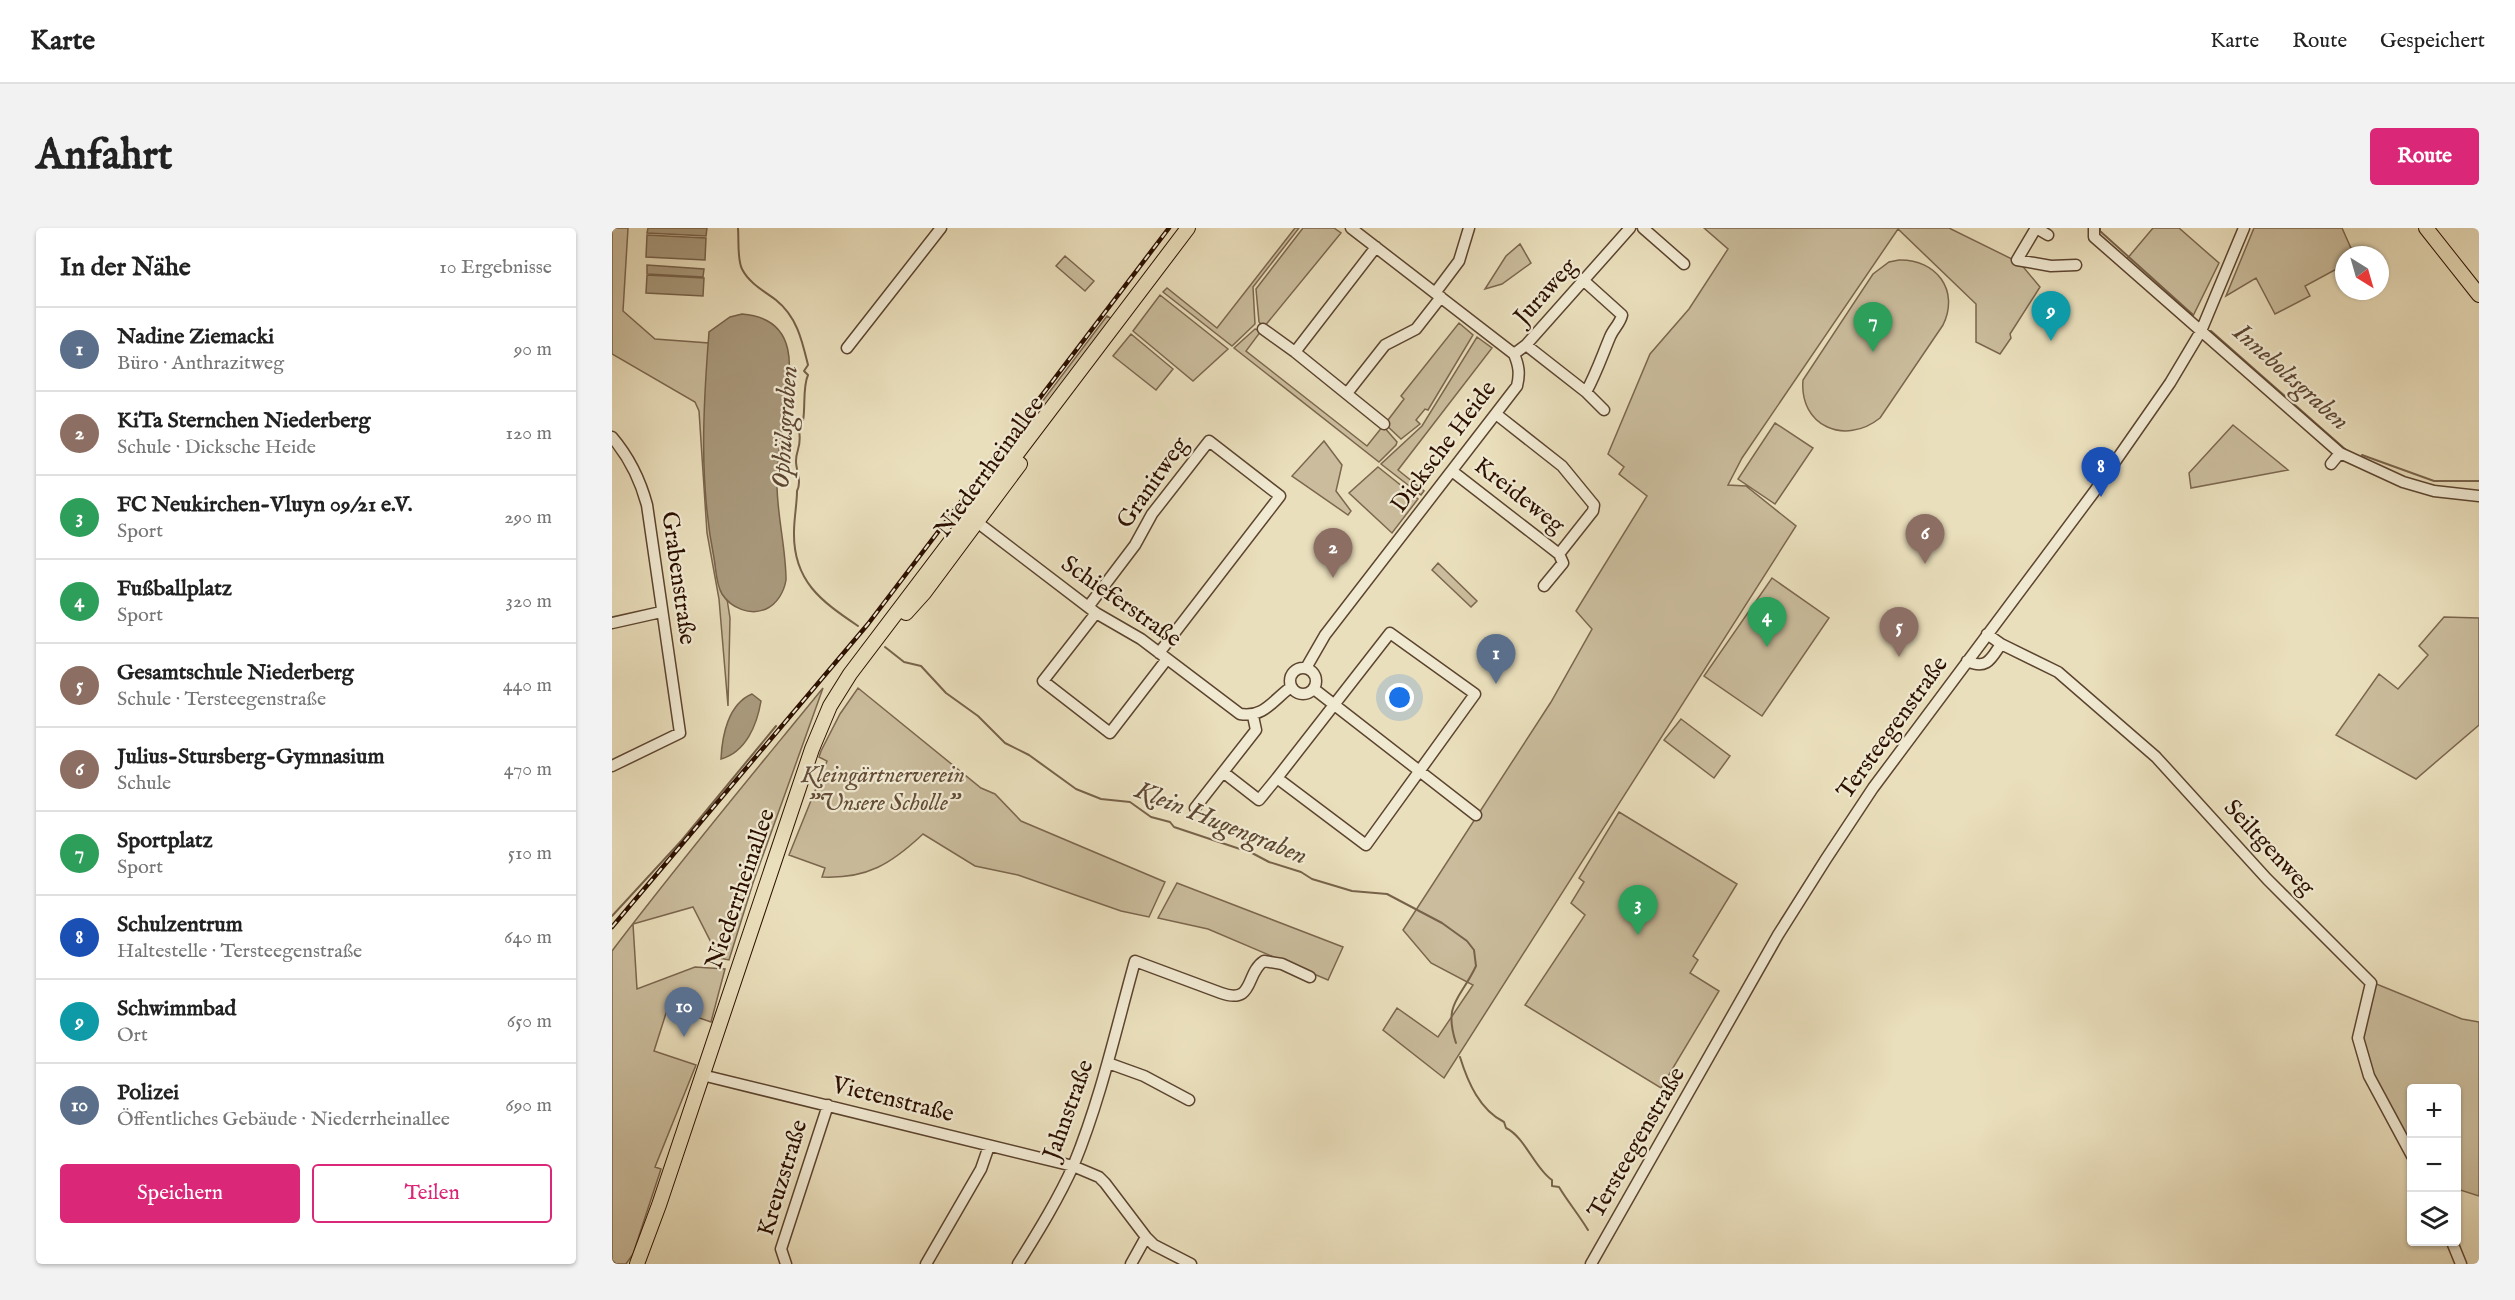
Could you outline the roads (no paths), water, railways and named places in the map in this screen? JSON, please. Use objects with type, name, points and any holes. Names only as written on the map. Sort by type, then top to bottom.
[{"type":"main road","name":"Niederrheinallee","points":[[637,1264],[819,733],[857,677],[1188,228]]},
{"type":"main road","name":"Niederrheinallee","points":[[974,520],[1199,228]]},
{"type":"main road","points":[[2426,228],[2479,296]]},
{"type":"street","points":[[847,348],[941,228]]},
{"type":"street","points":[[1351,228],[1366,232],[1376,247],[1514,354]]},
{"type":"street","points":[[1348,392],[1385,345],[1416,329],[1459,261],[1469,228]]},
{"type":"street","name":"Juraweg","points":[[1514,354],[1526,345],[1582,279],[1595,269],[1630,228]]},
{"type":"street","points":[[1643,228],[1684,264]]},
{"type":"street","points":[[2048,235],[2036,228],[2017,260],[2051,266],[2076,265]]},
{"type":"street","name":"Tersteegenstraße","points":[[1591,1264],[1635,1191],[1778,935],[1873,789],[2151,412],[2200,331],[2244,228]]},
{"type":"street","points":[[2094,232],[2200,331],[2340,453],[2403,482],[2434,491],[2479,496]]},
{"type":"street","points":[[1295,352],[1376,247]]},
{"type":"street","points":[[1582,279],[1622,315],[1620,322],[1611,333],[1598,372],[1586,392]]},
{"type":"street","points":[[1263,330],[1348,392],[1350,397],[1384,424]]},
{"type":"street","points":[[1526,345],[1586,392],[1604,410]]},
{"type":"street","name":"Dicksche Heide","points":[[1291,687],[1290,678],[1294,671],[1306,668],[1325,635],[1517,386],[1519,371],[1514,354]]},
{"type":"street","name":"Kreideweg","points":[[1496,414],[1562,466],[1594,505],[1593,511],[1559,554]]},
{"type":"street","name":"Grabenstraße","points":[[612,437],[640,480],[646,505],[680,732],[612,766]]},
{"type":"street","name":"Granitweg","points":[[1092,610],[1135,546],[1152,514],[1209,441],[1280,496],[1163,656]]},
{"type":"street","points":[[2331,464],[2340,453]]},
{"type":"street","name":"Kreideweg","points":[[1452,471],[1559,554],[1563,563],[1544,586]]},
{"type":"street","name":"Schieferstraße","points":[[974,520],[1092,610],[1141,639],[1227,706],[1240,714],[1252,716]]},
{"type":"street","points":[[1092,610],[1043,681],[1110,733],[1163,656]]},
{"type":"street","points":[[612,623],[661,612]]},
{"type":"street","points":[[1223,772],[1259,800],[1333,704],[1390,633],[1474,694],[1366,845],[1276,778]]},
{"type":"street","name":"Seiltgenweg","points":[[1987,634],[2001,644],[2058,672],[2156,757],[2266,879],[2371,983],[2358,1038],[2369,1076],[2407,1147]]},
{"type":"street","points":[[1967,661],[1977,666],[1986,663],[2001,644]]},
{"type":"street","points":[[1306,668],[1316,676],[1314,689]]},
{"type":"street","points":[[1195,808],[1256,730],[1252,716],[1263,711],[1291,687],[1302,694],[1314,689]]},
{"type":"street","points":[[1314,689],[1476,815]]},
{"type":"street","name":"Jahnstraße","points":[[1018,1264],[1073,1166],[1095,1108],[1136,961],[1221,993],[1235,996],[1251,984],[1255,969],[1264,961],[1282,964],[1310,977]]},
{"type":"street","points":[[1108,1063],[1144,1076],[1189,1100]]},
{"type":"street","name":"Vietenstraße","points":[[702,1075],[1073,1166],[1105,1183],[1146,1237],[1155,1245],[1191,1264]]},
{"type":"street","name":"Kreuzstraße","points":[[786,1264],[781,1250],[828,1105]]},
{"type":"street","points":[[926,1264],[981,1169],[989,1146]]},
{"type":"street","points":[[1131,1264],[1146,1237]]},
{"type":"street","points":[[2454,1246],[2461,1264]]},
{"type":"waterway","name":"Ophülsgraben","points":[[738,228],[742,269],[753,283],[776,300],[794,321],[808,365],[804,371],[808,375],[796,461],[799,483],[794,532],[798,564],[804,577],[821,598],[858,626]]},
{"type":"waterway","name":"Inneboltsgraben","points":[[2100,228],[2100,231],[2192,314]]},
{"type":"waterway","name":"Inneboltsgraben","points":[[2211,331],[2346,450]]},
{"type":"waterway","name":"Inneboltsgraben","points":[[2362,455],[2434,481],[2479,481]]},
{"type":"waterway","name":"Klein Hugengraben","points":[[885,647],[904,662],[921,666],[946,693],[978,716],[1005,743],[1029,755],[1076,789],[1101,799],[1130,802],[1151,817],[1170,822],[1174,827],[1252,853],[1269,862],[1301,872],[1312,879],[1352,891],[1387,894],[1442,923],[1467,941],[1474,950],[1476,966],[1452,1010],[1452,1030],[1456,1043]]},
{"type":"waterway","name":"Ophülsgraben","points":[[612,916],[682,840],[776,726]]},
{"type":"waterway","name":"Klein Hugengraben","points":[[1460,1057],[1476,1095],[1488,1110],[1504,1122],[1506,1128],[1519,1138],[1540,1168],[1552,1180],[1552,1186],[1559,1187],[1588,1230]]},
{"type":"railway","points":[[612,927],[868,624],[1169,228]]},
{"type":"place","name":"Schwimmbad","points":[[2051,341]]},
{"type":"place","name":"Sportplatz","points":[[1873,352]]},
{"type":"place","name":"Schulzentrum","points":[[2101,497]]},
{"type":"place","name":"Julius-Stursberg-Gymnasium","points":[[1925,564]]},
{"type":"place","name":"KiTa Sternchen Niederberg","points":[[1333,578]]},
{"type":"place","name":"Fußballplatz","points":[[1767,647]]},
{"type":"place","name":"Gesamtschule Niederberg","points":[[1899,657]]},
{"type":"place","name":"Nadine Ziemacki","points":[[1496,684]]},
{"type":"place","name":"FC Neukirchen-Vluyn 09/21 e.V.","points":[[1638,935]]},
{"type":"place","name":"Polizei","points":[[684,1037]]},
{"type":"park label","name":"Kleingärtnerverein \"Unsere Scholle\"","points":[[883,789]]}]
